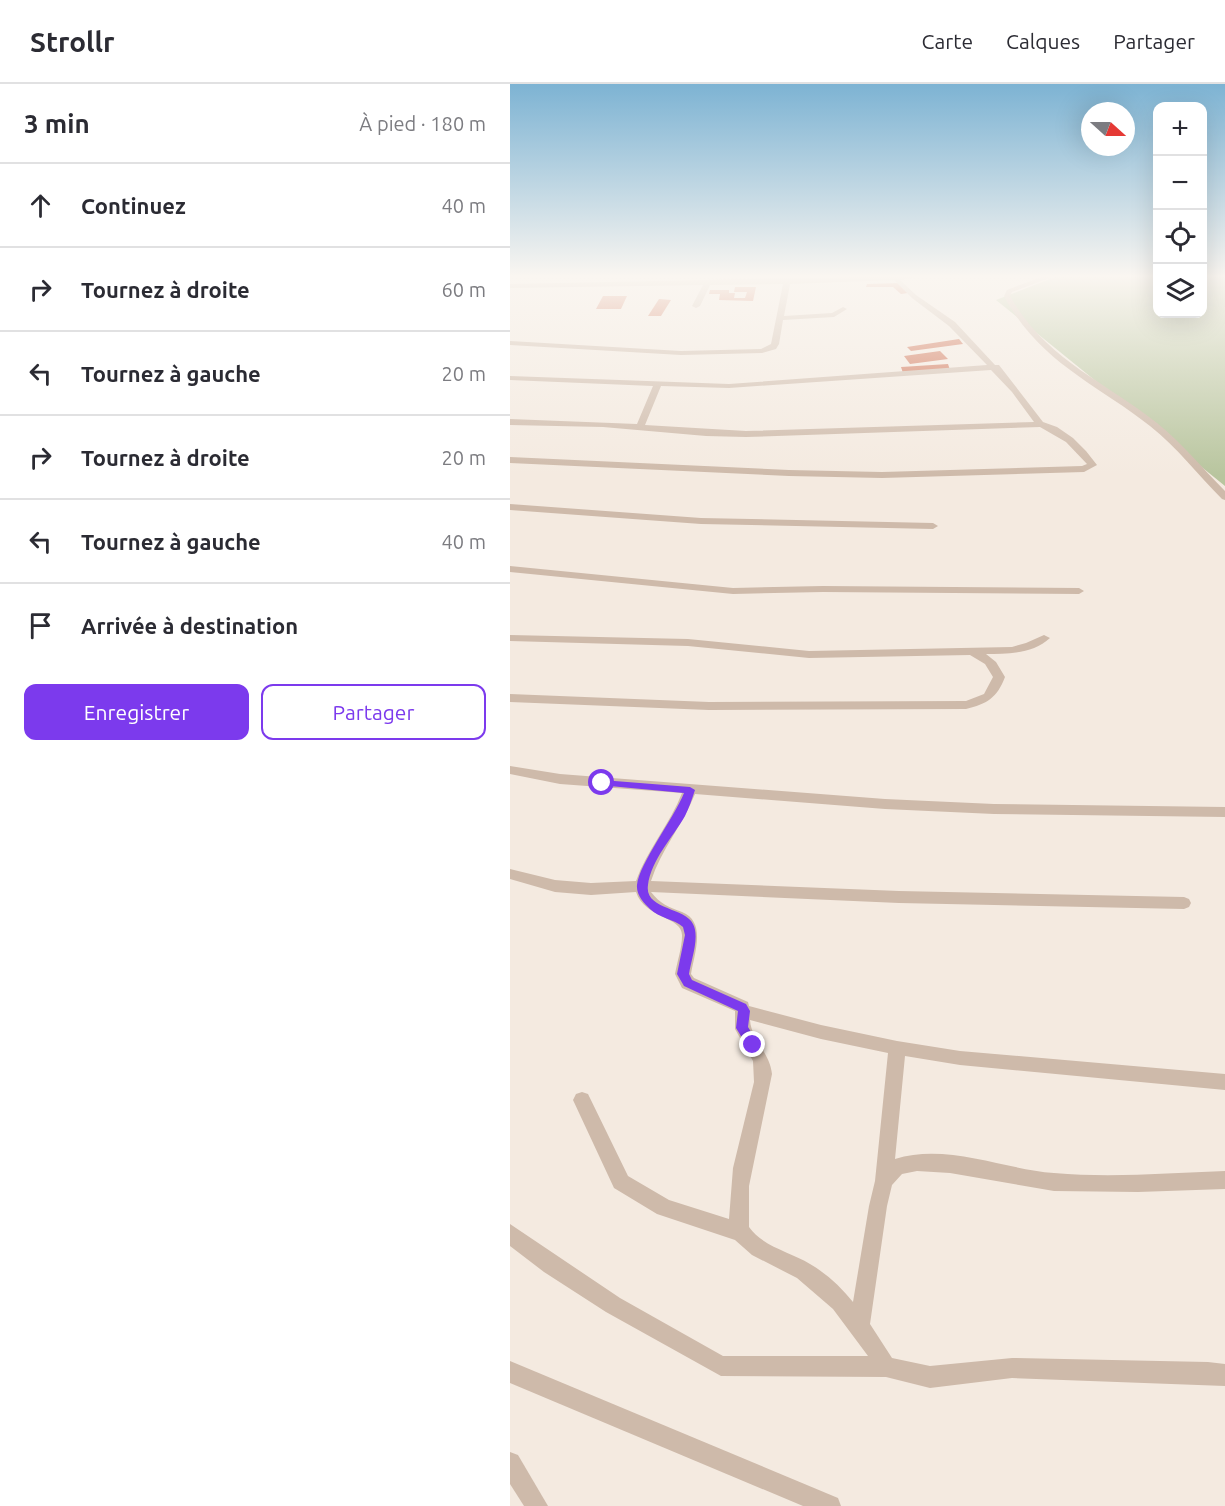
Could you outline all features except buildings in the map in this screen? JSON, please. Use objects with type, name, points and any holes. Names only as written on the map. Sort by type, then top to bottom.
[{"type":"street","points":[[510,344],[681,353],[762,351],[773,347],[775,343]]},
{"type":"street","points":[[970,343],[996,368],[1040,424]]},
{"type":"street","points":[[1045,343],[1055,354],[1154,425],[1225,497]]},
{"type":"street","points":[[516,381],[757,385],[996,368]]},
{"type":"street","points":[[640,428],[658,384]]},
{"type":"street","points":[[510,422],[603,424],[706,434],[797,434],[1040,424],[1048,425],[1058,431],[1091,461],[1090,467],[1084,469],[882,475],[510,460]]},
{"type":"street","points":[[510,507],[701,521],[933,526]]},
{"type":"street","points":[[510,569],[733,591],[846,589],[1079,591]]},
{"type":"street","points":[[510,638],[660,641],[716,645],[794,655],[1012,650],[1029,646],[1044,638]]},
{"type":"street","points":[[510,698],[698,706],[966,705],[981,702],[991,696],[999,676],[986,658],[974,652]]},
{"type":"street","points":[[510,770],[560,779],[939,807],[1225,812]]},
{"type":"street","points":[[690,790],[681,813],[648,868],[642,886],[644,895],[657,909],[681,918],[688,925],[690,935],[683,974],[688,983],[735,1003],[744,1011],[821,1032],[897,1048],[960,1058],[1225,1082]]},
{"type":"street","points":[[510,874],[555,886],[591,889],[642,886],[899,897],[1184,903]]},
{"type":"street","points":[[740,1232],[737,1208],[747,1143],[764,1073],[761,1059],[742,1028],[744,1011]]},
{"type":"street","points":[[860,1324],[884,1181],[897,1048]]},
{"type":"street","points":[[582,1100],[621,1182],[664,1208],[740,1232],[752,1245],[804,1271],[827,1288],[860,1324],[886,1367]]},
{"type":"street","points":[[884,1181],[897,1167],[917,1162],[950,1164],[1054,1182],[1138,1183],[1225,1180]]},
{"type":"street","points":[[510,1234],[551,1265],[613,1305],[721,1366],[742,1368],[886,1367],[930,1377],[1012,1368],[1225,1375]]},
{"type":"street","points":[[510,1372],[830,1506]]},
{"type":"street","points":[[510,1463],[537,1506]]},
{"type":"green space","points":[[1049,343],[1225,343],[1225,486]]},
{"type":"route","points":[[602,783],[690,790],[681,813],[648,868],[642,886],[644,895],[657,909],[681,918],[688,925],[690,935],[683,974],[688,983],[742,1007],[744,1011],[742,1028],[753,1045]]}]
